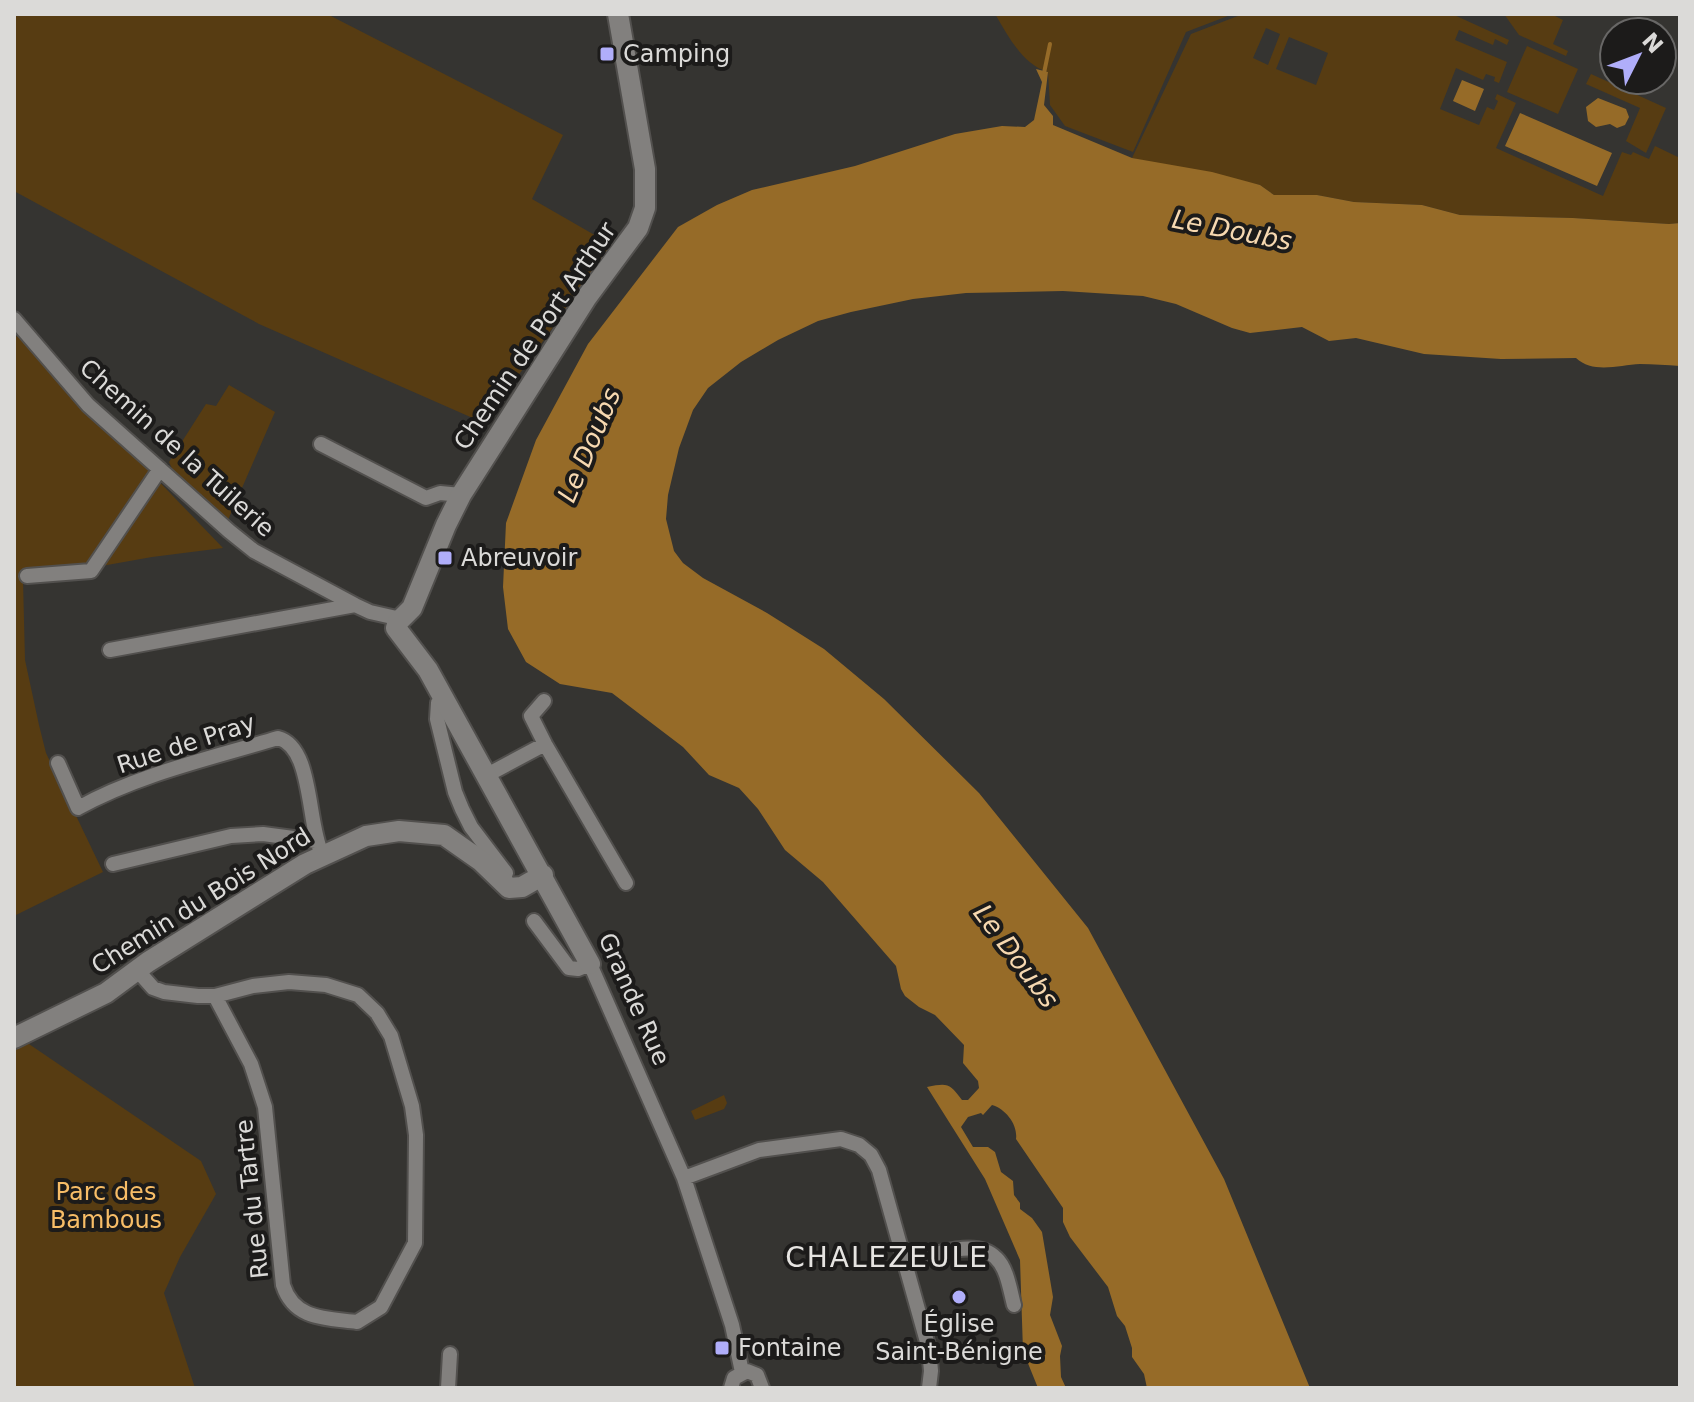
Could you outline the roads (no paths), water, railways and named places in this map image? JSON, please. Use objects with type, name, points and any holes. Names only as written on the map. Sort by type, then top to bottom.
[{"type":"street","name":"Chemin de Port Arthur","points":[[407,628],[412,608],[461,495],[587,297],[638,228],[645,208],[645,169],[618,14]]},
{"type":"street","name":"Chemin de la Tuilerie","points":[[14,319],[88,405],[254,551],[355,605],[407,628]]},
{"type":"street","points":[[321,444],[426,498],[440,493],[461,495]]},
{"type":"street","points":[[27,576],[91,571],[160,469]]},
{"type":"street","points":[[110,650],[355,605]]},
{"type":"street","name":"Grande Rue","points":[[407,628],[590,964],[684,1178],[732,1325],[742,1372]]},
{"type":"street","points":[[444,699],[438,703],[437,719],[455,792],[471,827],[506,873]]},
{"type":"street","points":[[544,701],[531,716],[626,883]]},
{"type":"street","name":"Rue de Pray","points":[[58,763],[78,808],[104,793],[149,778],[278,738],[289,741],[297,751],[304,772],[319,847]]},
{"type":"street","points":[[487,775],[545,744]]},
{"type":"street","name":"Chemin du Bois Nord","points":[[14,1038],[106,993],[319,847],[366,836],[414,832],[444,835],[481,861],[509,888],[522,887],[543,875]]},
{"type":"street","points":[[113,864],[231,836],[263,834],[319,847]]},
{"type":"street","points":[[534,921],[569,968],[578,969],[590,964]]},
{"type":"street","name":"Rue du Tartre","points":[[137,970],[153,988],[164,992],[215,996],[253,986],[289,982],[326,985],[358,995],[377,1013],[395,1042],[412,1106],[416,1135],[415,1243],[381,1307],[363,1320],[357,1322],[310,1316],[298,1310],[287,1297],[283,1285],[265,1107],[251,1064],[215,996]]},
{"type":"street","points":[[684,1178],[759,1150],[841,1139],[859,1145],[871,1155],[879,1170],[929,1349],[929,1388]]},
{"type":"street","points":[[905,1264],[942,1251],[985,1250],[996,1257],[1002,1266],[1014,1305]]},
{"type":"street","points":[[448,1388],[450,1354]]},
{"type":"street","points":[[731,1388],[734,1378],[742,1372],[757,1375],[762,1388]]},
{"type":"water","name":"Le Doubs","points":[[1036,69],[1048,72],[1044,105],[1053,116],[1053,125],[1132,158],[1212,172],[1260,185],[1274,195],[1317,195],[1354,202],[1422,205],[1460,215],[1680,223],[1680,366],[1640,364],[1598,367],[1576,358],[1501,359],[1424,354],[1356,338],[1329,341],[1302,327],[1250,333],[1176,304],[1143,296],[1063,291],[966,293],[913,299],[851,312],[818,321],[778,340],[741,362],[708,388],[693,410],[679,448],[666,519],[674,551],[683,563],[824,649],[884,699],[979,793],[1088,928],[1224,1179],[1310,1388],[1147,1388],[1144,1374],[1132,1357],[1125,1326],[1117,1316],[1108,1287],[1070,1237],[1063,1222],[1063,1208],[1016,1139],[1010,1118],[992,1105],[983,1115],[968,1117],[961,1127],[973,1147],[988,1147],[995,1152],[1001,1172],[1013,1181],[1014,1195],[1020,1209],[1032,1218],[1042,1232],[1053,1297],[1050,1315],[1062,1346],[1061,1377],[1066,1388],[1038,1388],[1023,1351],[1020,1260],[985,1179],[927,1087],[948,1086],[962,1100],[968,1100],[979,1088],[978,1081],[963,1063],[964,1045],[935,1015],[905,996],[896,966],[823,882],[785,850],[758,809],[739,788],[709,775],[683,747],[612,693],[560,684],[526,662],[508,629],[503,587],[506,523],[536,440],[588,344],[678,227],[752,190],[855,166],[955,134],[1002,126],[1025,127],[1034,120],[1042,82]]},
{"type":"water","points":[[1462,80],[1484,89],[1475,111],[1453,101]]},
{"type":"water","points":[[1598,98],[1626,109],[1629,117],[1625,125],[1617,128],[1610,124],[1596,127],[1588,121],[1586,107]]},
{"type":"water","points":[[1520,113],[1612,153],[1597,186],[1505,146]]},
{"type":"waterway","points":[[1044,73],[1050,44]]},
{"type":"place","name":"Camping","points":[[607,54]]},
{"type":"place","name":"Abreuvoir","points":[[445,558]]},
{"type":"place","name":"Église Saint-Bénigne","points":[[959,1297]]},
{"type":"place","name":"Fontaine","points":[[722,1348]]},
{"type":"district","name":"CHALEZEULE","points":[[887,1257]]},
{"type":"park label","name":"Parc des Bambous","points":[[106,1206]]}]
